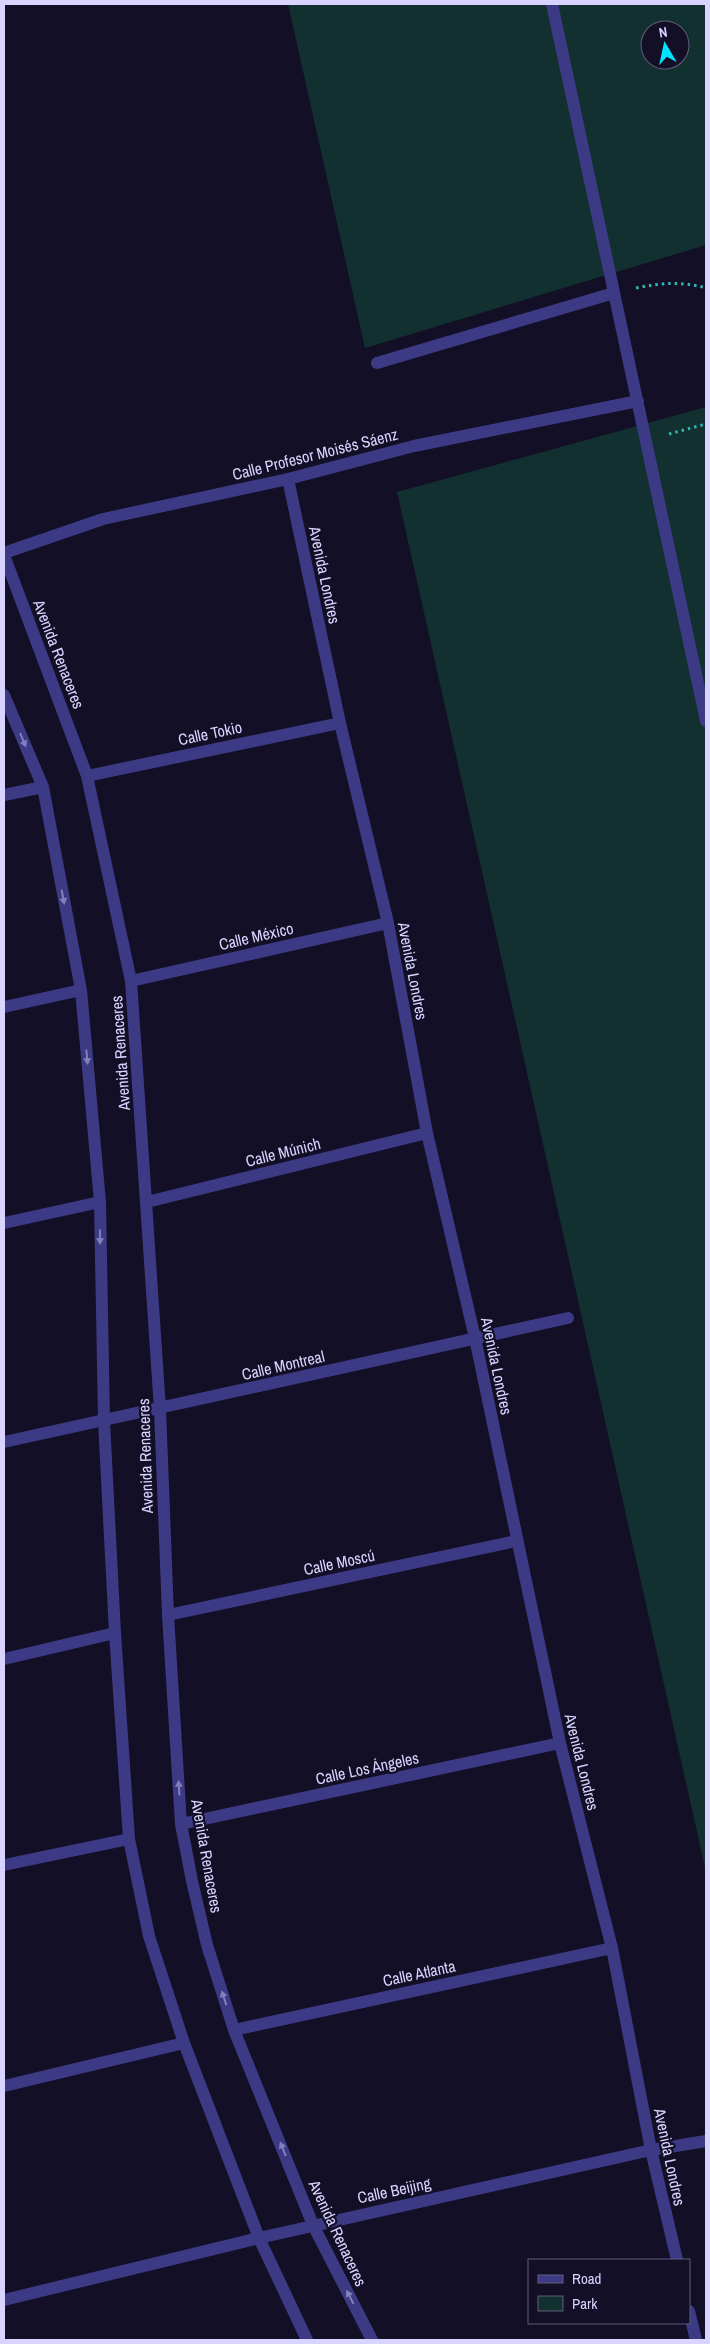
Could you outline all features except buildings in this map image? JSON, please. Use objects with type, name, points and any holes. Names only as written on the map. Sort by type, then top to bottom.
[{"type":"street","points":[[552,4],[706,721]]},
{"type":"street","points":[[377,363],[614,292]]},
{"type":"street","name":"Calle Profesor Moisés Sáenz","points":[[4,554],[103,519],[288,479],[414,446],[638,401]]},
{"type":"street","name":"Avenida Londres","points":[[288,479],[340,723],[388,923],[427,1133],[475,1338],[516,1542],[560,1743],[612,1948],[651,2150],[677,2259]]},
{"type":"street","name":"Avenida Renaceres","points":[[4,554],[88,776],[131,981],[160,1409],[168,1614],[182,1824],[207,1945],[234,2030],[314,2225],[372,2340]]},
{"type":"street","name":"Avenida Renaceres","points":[[4,696],[43,787],[81,990],[100,1202],[104,1421],[115,1632],[130,1839],[150,1936],[184,2043],[259,2238],[307,2340]]},
{"type":"street","name":"Calle Tokio","points":[[88,776],[340,723]]},
{"type":"street","points":[[4,795],[43,787]]},
{"type":"street","name":"Calle México","points":[[131,981],[388,923]]},
{"type":"street","points":[[4,1007],[81,990]]},
{"type":"street","name":"Calle Múnich","points":[[147,1202],[427,1133]]},
{"type":"street","points":[[4,1223],[100,1202]]},
{"type":"street","name":"Calle Montreal","points":[[4,1442],[568,1318]]},
{"type":"street","name":"Calle Moscú","points":[[168,1614],[516,1542]]},
{"type":"street","points":[[4,1659],[115,1632]]},
{"type":"street","name":"Calle Los Ángeles","points":[[182,1824],[560,1743]]},
{"type":"street","points":[[4,1865],[130,1839]]},
{"type":"street","name":"Calle Atlanta","points":[[234,2030],[612,1948]]},
{"type":"street","points":[[4,2086],[184,2043]]},
{"type":"street","name":"Calle Beijing","points":[[4,2300],[314,2225],[651,2150],[706,2140]]},
{"type":"street","points":[[690,2315],[696,2340]]},
{"type":"path","points":[[614,292],[670,282],[689,283],[706,288]]},
{"type":"path","points":[[646,440],[706,424]]},
{"type":"green space","points":[[288,4],[706,4],[706,245],[365,348]]},
{"type":"green space","points":[[706,407],[706,1872],[397,492]]}]
